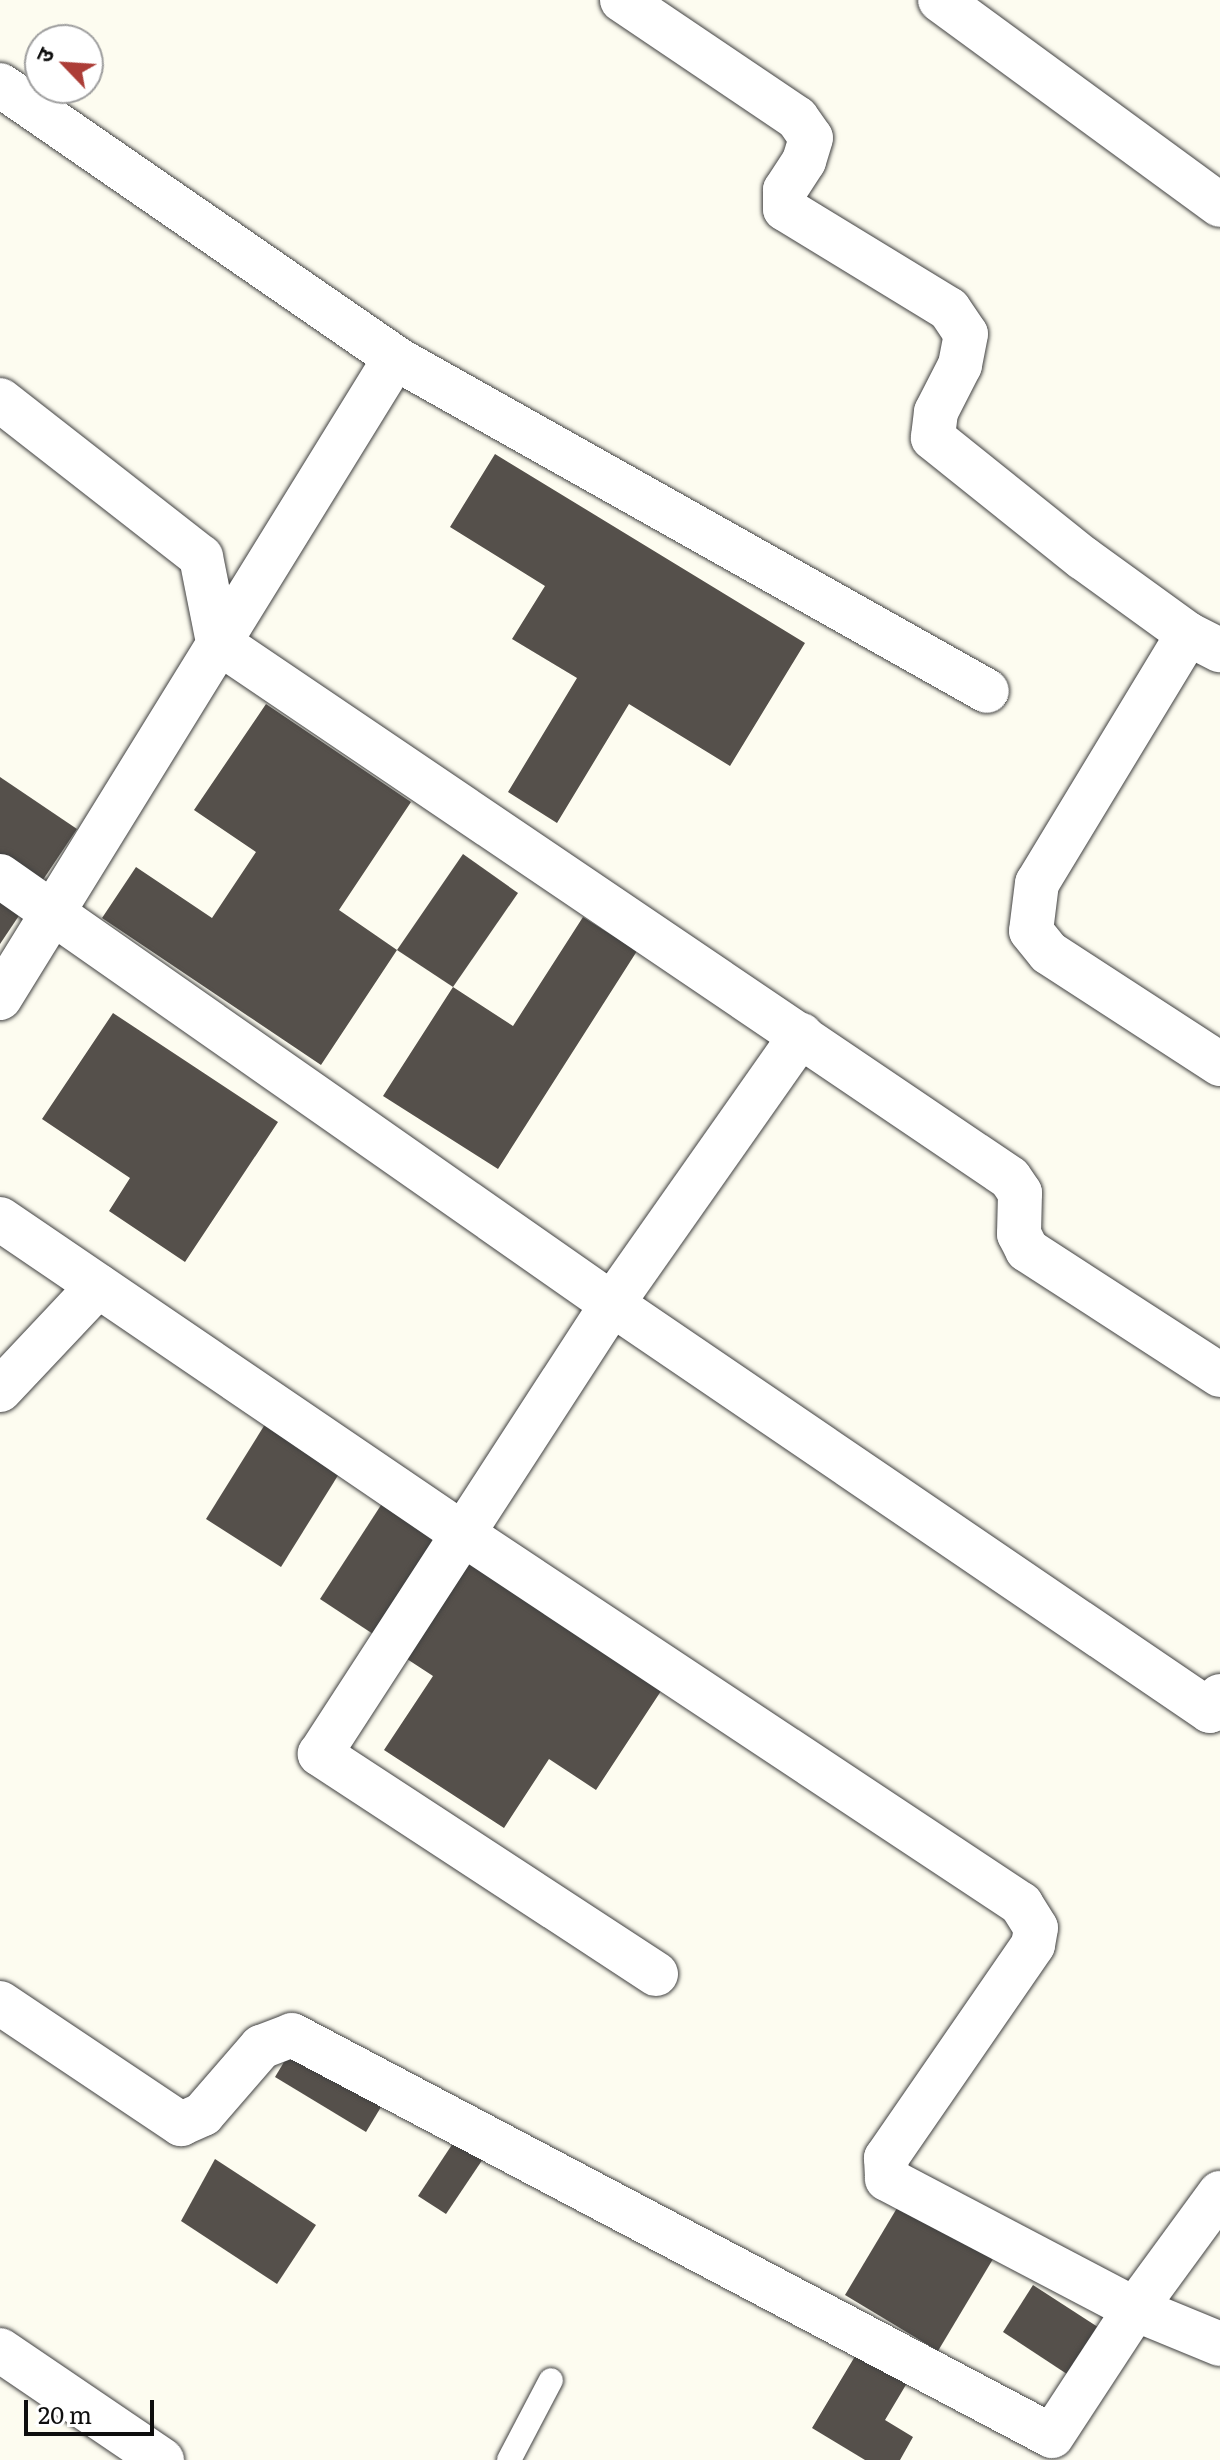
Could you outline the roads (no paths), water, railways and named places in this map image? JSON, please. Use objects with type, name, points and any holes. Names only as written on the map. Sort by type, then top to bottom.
[{"type":"street","points":[[622,0],[797,118],[811,138],[804,161],[785,190],[785,209],[949,309],[966,334],[960,365],[936,412],[933,438],[1204,642],[1037,883],[1031,931],[1049,953],[1220,1064]]},
{"type":"street","points":[[940,0],[1220,205]]},
{"type":"street","points":[[0,85],[395,358],[987,691]]},
{"type":"street","points":[[0,998],[54,917],[218,642],[395,358]]},
{"type":"street","points":[[0,400],[201,557],[218,642],[1010,1178],[1020,1193],[1019,1234],[1027,1250],[1220,1375]]},
{"type":"street","points":[[0,876],[54,917],[612,1304],[1210,1711],[1220,1696]]},
{"type":"street","points":[[656,1974],[320,1754],[612,1304],[801,1035]]},
{"type":"street","points":[[0,1219],[463,1534],[1021,1904],[1036,1928],[1033,1945],[886,2158],[883,2169],[887,2179],[1135,2309],[1220,2344]]},
{"type":"street","points":[[0,1390],[98,1286]]},
{"type":"street","points":[[0,2003],[165,2117],[181,2124],[210,2124],[261,2047],[292,2035],[1044,2448],[1135,2309],[1220,2193]]},
{"type":"street","points":[[0,2350],[162,2460]]},
{"type":"lane","points":[[509,2460],[551,2380]]}]
